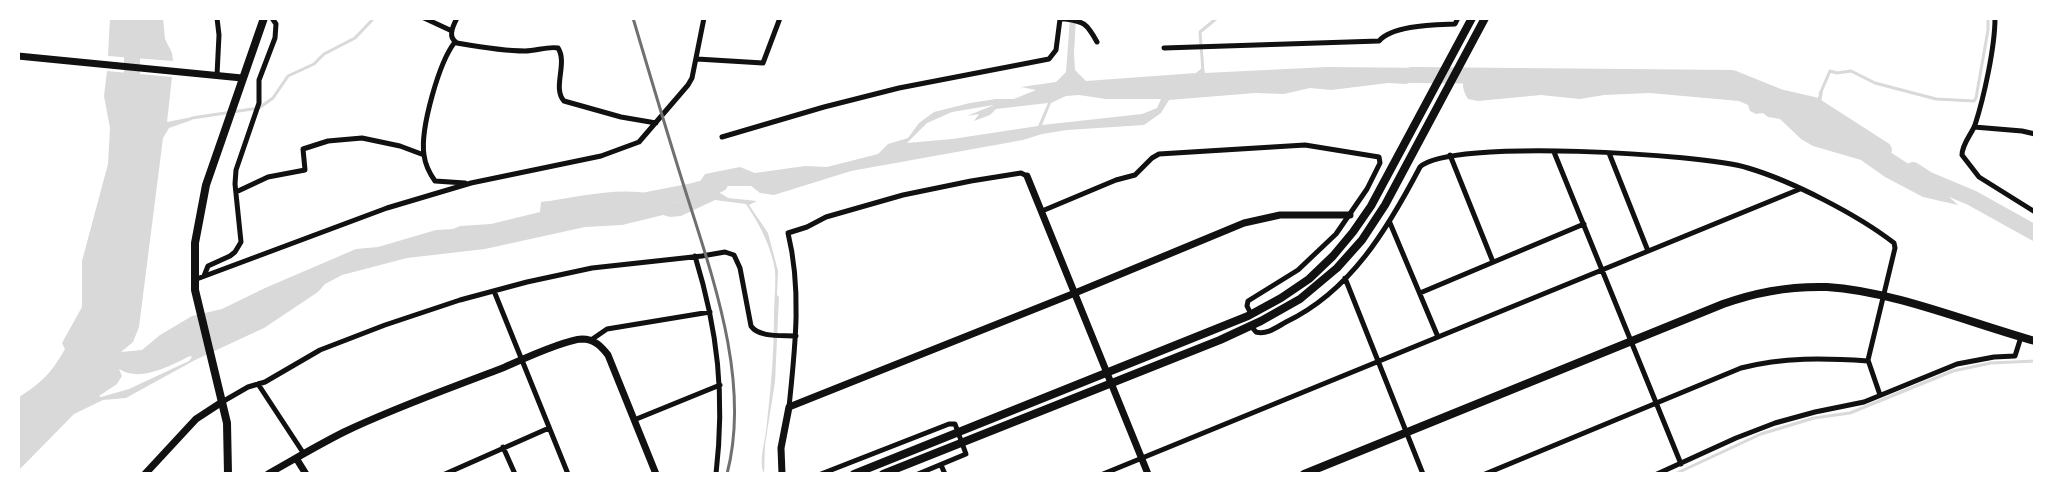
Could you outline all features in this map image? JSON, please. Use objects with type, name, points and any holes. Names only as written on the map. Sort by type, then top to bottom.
[{"type":"main road","points":[[228,474],[227,423],[195,290],[195,243],[203,196],[264,18]]},
{"type":"main road","points":[[854,474],[1263,309],[1309,279],[1333,256],[1362,221],[1472,18]]},
{"type":"main road","points":[[883,474],[1251,326],[1286,308],[1312,290],[1337,268],[1372,225],[1485,18]]},
{"type":"main road","points":[[1304,474],[1723,304],[1770,291],[1825,287],[1847,289],[1883,297],[2035,341]]},
{"type":"street","points":[[214,75],[219,35],[217,18]]},
{"type":"street","points":[[204,276],[208,266],[230,256],[240,245],[236,170],[260,103],[259,80],[276,34],[275,21],[272,18]]},
{"type":"street","points":[[424,18],[452,31]]},
{"type":"street","points":[[455,42],[452,31],[457,18]]},
{"type":"street","points":[[194,280],[360,217],[471,183],[601,156],[639,142],[688,85],[697,58],[704,18]]},
{"type":"street","points":[[697,58],[763,63],[780,18]]},
{"type":"street","points":[[722,137],[888,91],[945,78],[1042,61],[1055,54],[1059,18],[1082,20],[1097,42]]},
{"type":"street","points":[[1164,48],[1379,41],[1384,34],[1425,26],[1455,24],[1458,18]]},
{"type":"street","points":[[1995,18],[1984,92],[1974,127],[1962,149],[1962,155],[1979,177],[2035,212]]},
{"type":"street","points":[[455,42],[508,51],[558,48],[562,55],[560,93],[562,99],[621,117],[656,123]]},
{"type":"street","points":[[455,42],[440,71],[428,111],[424,155],[433,179],[437,182],[471,183]]},
{"type":"street","points":[[18,56],[242,78]]},
{"type":"street","points":[[1974,127],[2035,134]]},
{"type":"street","points":[[236,192],[268,177],[305,170],[303,149],[328,141],[367,139],[424,155]]},
{"type":"street","points":[[1042,211],[1116,180],[1135,175],[1152,158],[1160,154],[1305,145],[1379,156],[1381,160],[1378,169],[1336,234],[1298,270],[1248,301],[1247,306],[1251,314]]},
{"type":"street","points":[[1251,326],[1256,332],[1262,333],[1293,319],[1345,278],[1368,254],[1390,223],[1420,167],[1428,161],[1472,152],[1680,156],[1716,160],[1749,168],[1800,189],[1894,243],[1895,248],[1868,361],[1880,395]]},
{"type":"street","points":[[1554,152],[1681,464]]},
{"type":"street","points":[[1609,153],[1648,251]]},
{"type":"street","points":[[1450,155],[1493,262]]},
{"type":"street","points":[[782,474],[780,456],[789,407],[796,336],[796,280],[794,255],[788,233],[807,227],[826,217],[911,193],[1021,173],[1027,176],[1042,211],[1148,474]]},
{"type":"street","points":[[1103,474],[1800,189]]},
{"type":"street","points":[[789,407],[1244,223],[1280,215],[1350,215]]},
{"type":"street","points":[[1390,223],[1438,337]]},
{"type":"street","points":[[1420,293],[1584,224]]},
{"type":"street","points":[[145,474],[196,419],[248,387],[270,380],[304,358],[350,338],[460,300],[578,270],[728,251],[734,255],[740,267],[752,328],[759,333],[796,336]]},
{"type":"street","points":[[695,256],[717,347],[720,421],[716,474]]},
{"type":"street","points":[[1345,278],[1423,474]]},
{"type":"street","points":[[494,291],[568,474]]},
{"type":"street","points":[[268,474],[364,423],[573,341],[591,340],[607,328],[710,312]]},
{"type":"street","points":[[1657,474],[1775,423],[1853,405],[1957,364],[1983,358],[2015,356],[2021,337]]},
{"type":"street","points":[[591,340],[604,349],[608,355],[656,474]]},
{"type":"street","points":[[1485,474],[1733,371],[1768,361],[1814,358],[1868,361]]},
{"type":"street","points":[[258,384],[304,454]]},
{"type":"street","points":[[634,420],[720,385]]},
{"type":"street","points":[[821,474],[949,424],[955,424],[966,454],[918,474]]},
{"type":"street","points":[[445,474],[549,428]]},
{"type":"street","points":[[503,447],[515,474]]},
{"type":"street","points":[[296,458],[306,474]]},
{"type":"street","points":[[941,465],[945,474]]},
{"type":"shaded area","points":[[110,18],[163,18],[165,39],[173,61],[108,56]]},
{"type":"shaded area","points":[[1070,18],[1076,18],[1075,70],[1086,81],[1196,73],[1203,67],[1205,73],[1327,67],[1436,68],[1430,80],[1423,79],[1406,84],[1388,83],[1331,90],[1310,88],[1284,94],[1255,93],[1169,100],[1161,113],[1144,125],[1042,134],[1023,140],[851,171],[774,195],[760,193],[751,186],[724,186],[720,193],[728,198],[757,201],[749,205],[768,233],[778,271],[775,382],[765,445],[764,474],[762,456],[772,370],[775,271],[764,236],[746,204],[715,200],[681,216],[663,215],[622,225],[585,227],[485,249],[407,258],[342,275],[325,284],[318,292],[264,328],[195,360],[126,398],[103,400],[74,414],[18,471],[18,398],[39,382],[55,365],[65,349],[62,343],[82,307],[82,261],[108,164],[110,128],[104,96],[107,71],[172,77],[167,122],[192,117],[192,120],[169,128],[163,138],[139,327],[133,342],[121,352],[142,350],[160,335],[192,316],[222,309],[356,249],[378,247],[436,230],[491,224],[540,212],[541,202],[590,194],[639,192],[665,202],[677,202],[697,195],[699,183],[705,174],[740,167],[755,173],[805,166],[827,167],[878,154],[888,144],[908,138],[919,123],[934,112],[970,103],[1014,99],[1036,90],[1021,87],[1056,82],[1066,72]],"holes":[[[1079,95],[1106,99],[1161,99],[1157,108],[1142,114],[1042,125],[1051,103],[1066,96]],[[1048,103],[1038,126],[952,139],[907,143],[927,123],[952,112],[994,105],[967,116],[979,114],[974,121],[990,115],[996,109]],[[192,357],[189,361],[129,389],[99,396],[117,384],[122,376],[119,369],[136,374],[165,368]]]},
{"type":"shaded area","points":[[1467,72],[1546,77],[1548,80],[1555,81],[1639,78],[1750,83],[1763,87],[1780,100],[1812,110],[1823,91],[1819,114],[1881,146],[1924,174],[1958,205],[1923,197],[1885,177],[1861,160],[1813,146],[1801,139],[1780,119],[1768,117],[1763,113],[1756,114],[1750,111],[1748,105],[1739,101],[1650,93],[1604,95],[1580,99],[1541,95],[1478,101],[1468,99],[1464,92],[1463,82]]},
{"type":"waterway","points":[[132,18],[132,95]]},
{"type":"waterway","points":[[192,118],[259,108],[273,98],[288,76],[314,64],[324,54],[355,38],[374,18]]},
{"type":"waterway","points":[[1203,71],[1200,32],[1217,18]]},
{"type":"waterway","points":[[1820,94],[1830,71],[1837,73],[1851,71],[1875,83],[1936,99],[1974,101],[1988,30],[1988,18]]},
{"type":"waterway","points":[[1412,75],[1732,78],[1779,97],[1814,105],[1884,150]]},
{"type":"waterway","points":[[1913,170],[1927,179],[1972,198],[2035,233]]},
{"type":"waterway","points":[[636,202],[720,184]]},
{"type":"waterway","points":[[1675,474],[1761,434],[1814,418],[1850,413],[1953,371],[1991,363],[2035,361]]},
{"type":"railway","points":[[633,18],[715,288],[724,325],[731,363],[734,401],[733,438],[727,474]]}]
